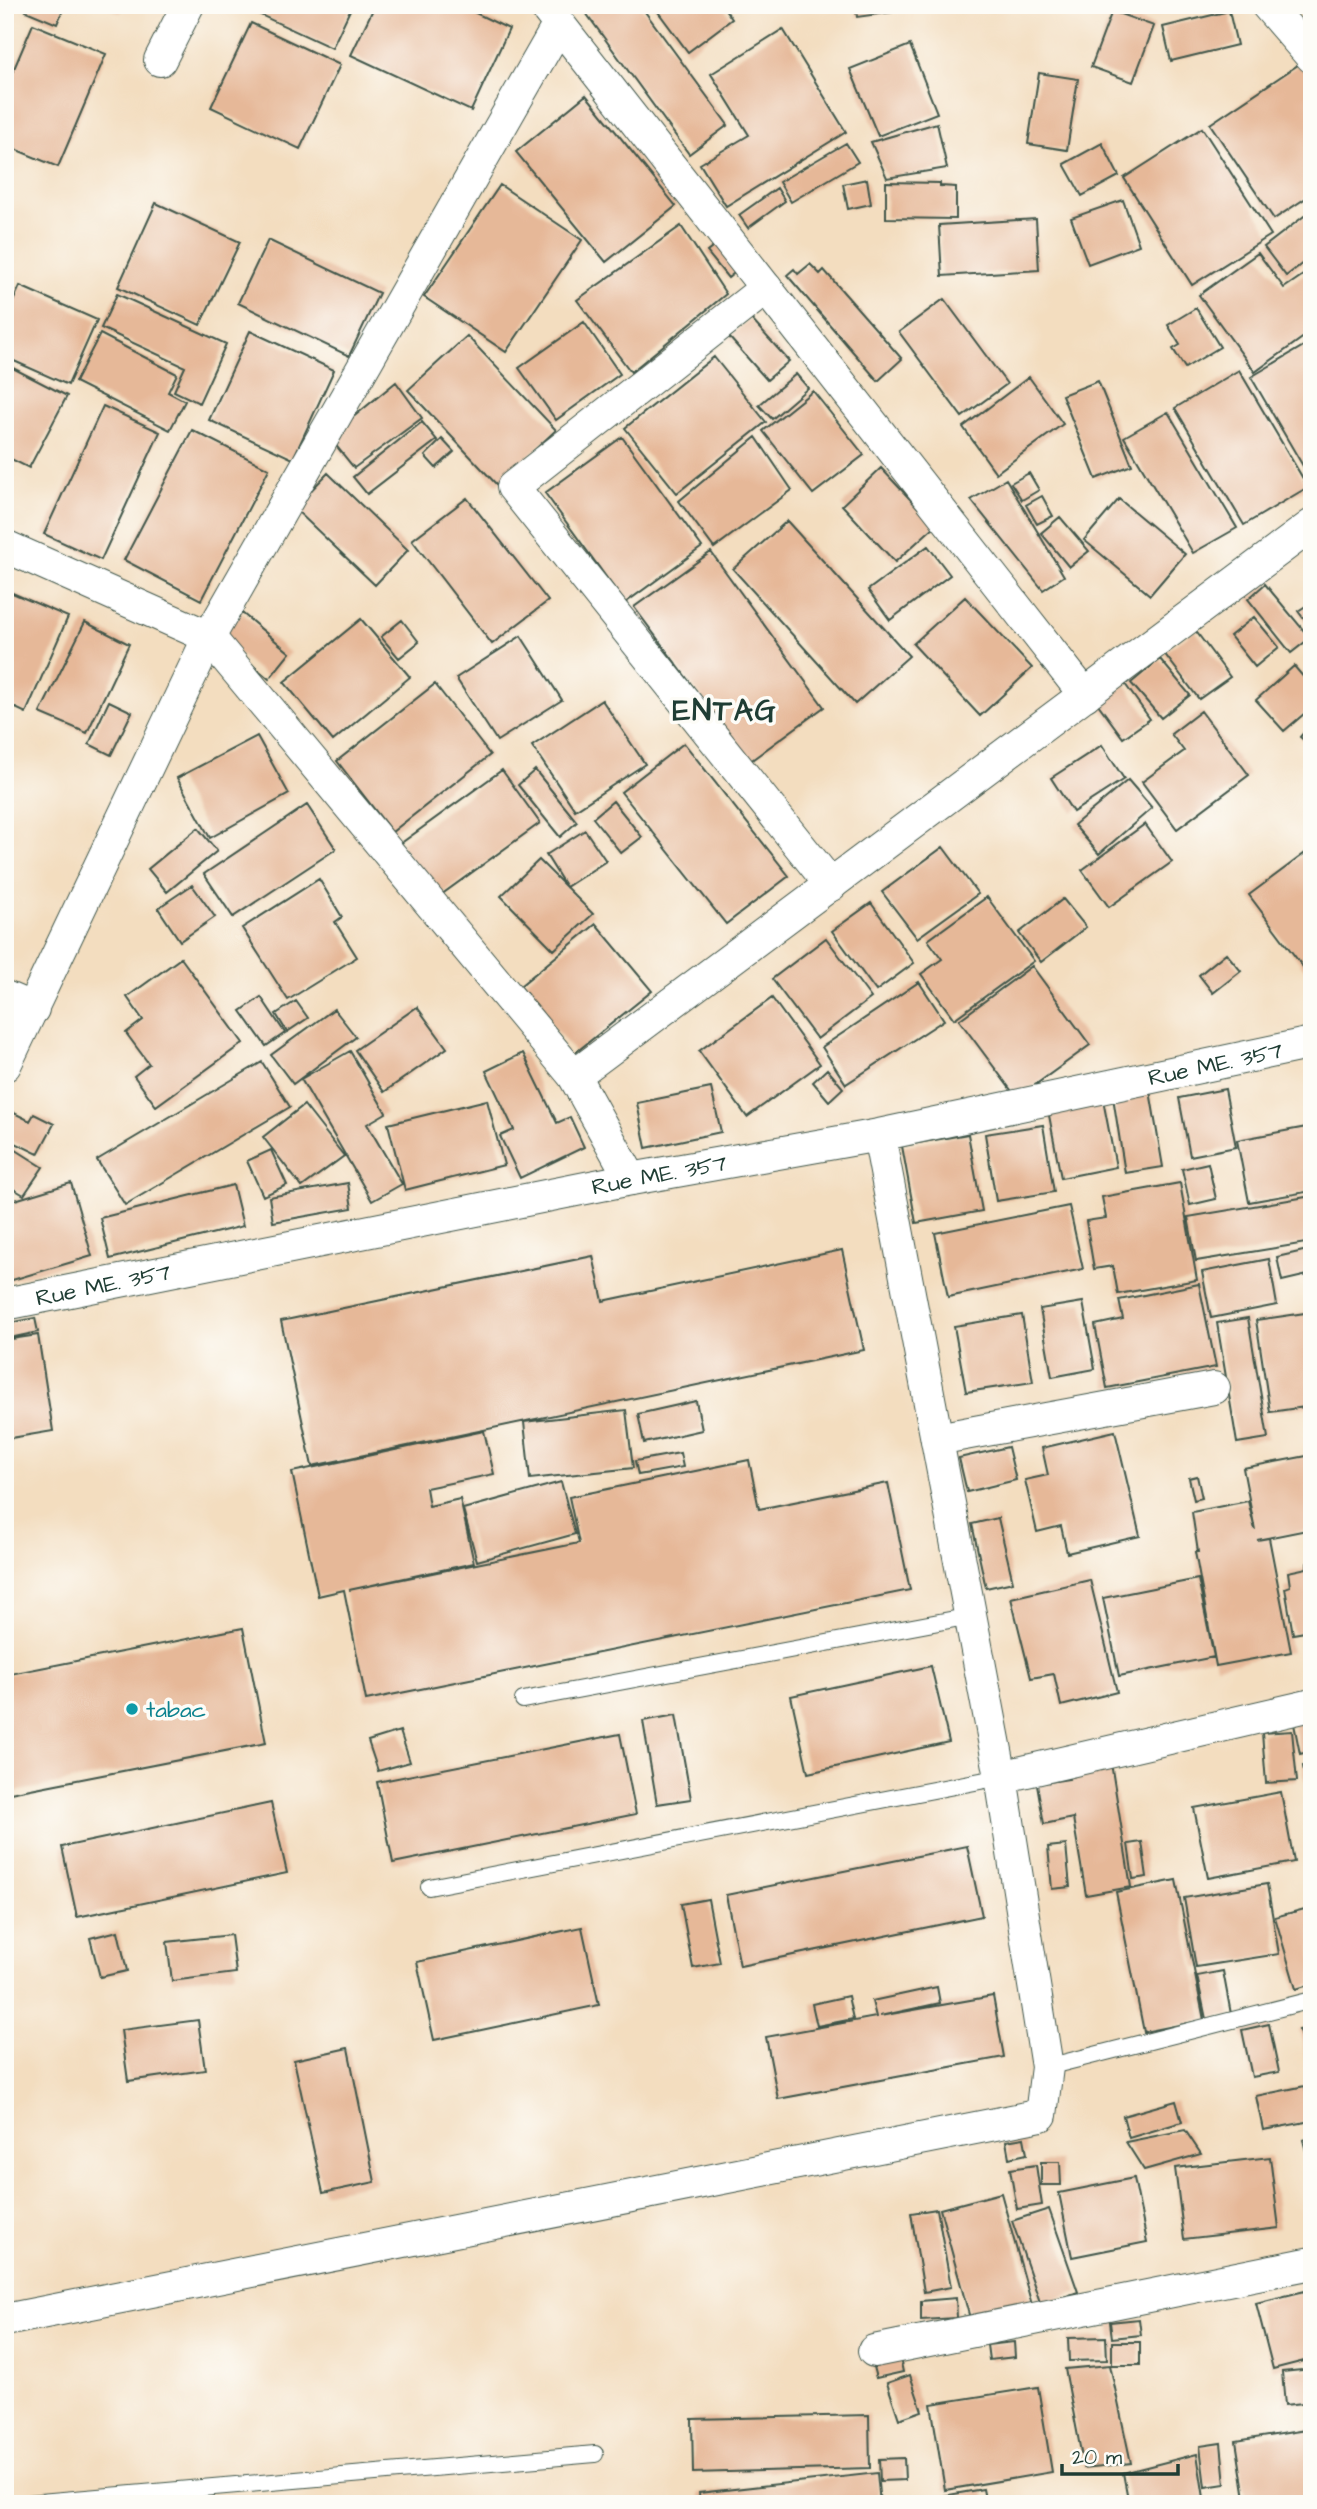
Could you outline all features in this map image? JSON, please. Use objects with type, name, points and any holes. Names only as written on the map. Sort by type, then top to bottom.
[{"type":"street","points":[[160,60],[188,5]]},
{"type":"street","points":[[1267,5],[1312,57]]},
{"type":"street","points":[[5,1065],[19,1003],[209,637],[551,16],[1085,695]]},
{"type":"street","points":[[766,288],[513,487],[831,885]]},
{"type":"street","points":[[574,1076],[1312,525]]},
{"type":"street","points":[[5,547],[209,637],[574,1076],[631,1180]]},
{"type":"street","name":"Rue ME. 357","points":[[5,1304],[631,1180],[879,1135],[1312,1043]]},
{"type":"street","points":[[5,2320],[1041,2115],[1047,2067],[1001,1777],[879,1135]]},
{"type":"street","points":[[937,1438],[1214,1388]]},
{"type":"street","points":[[1001,1777],[1312,1705]]},
{"type":"street","points":[[874,2351],[1312,2263]]},
{"type":"lane","points":[[523,1700],[971,1616]]},
{"type":"lane","points":[[429,1887],[1001,1777]]},
{"type":"lane","points":[[1047,2067],[1312,2000]]},
{"type":"lane","points":[[17,2504],[595,2454]]},
{"type":"building","points":[[29,5],[65,5],[57,24],[26,11]]},
{"type":"building","points":[[104,5],[124,5],[120,13]]},
{"type":"building","points":[[239,5],[341,5],[350,10],[332,48]]},
{"type":"building","points":[[375,5],[459,5],[509,29],[471,111],[351,55]]},
{"type":"building","points":[[597,5],[640,5],[728,125],[689,154],[586,13]]},
{"type":"building","points":[[653,5],[722,5],[732,19],[688,52]]},
{"type":"building","points":[[855,5],[893,5],[894,12],[857,17]]},
{"type":"building","points":[[944,5],[994,5],[994,11],[944,11]]},
{"type":"building","points":[[1160,5],[1184,5],[1184,6],[1162,12]]},
{"type":"building","points":[[1112,11],[1154,26],[1133,82],[1091,67]]},
{"type":"building","points":[[1229,11],[1237,45],[1171,61],[1163,27]]},
{"type":"building","points":[[251,23],[340,65],[300,149],[211,107]]},
{"type":"building","points":[[33,24],[106,54],[58,167],[5,145],[5,90]]},
{"type":"building","points":[[783,29],[846,132],[726,206],[700,164],[749,135],[711,74]]},
{"type":"building","points":[[910,45],[937,113],[878,136],[850,69]]},
{"type":"building","points":[[1301,63],[1312,79],[1312,194],[1274,219],[1210,124]]},
{"type":"building","points":[[1039,73],[1078,79],[1067,150],[1028,144]]},
{"type":"building","points":[[586,95],[676,206],[606,262],[516,152]]},
{"type":"building","points":[[937,123],[947,168],[887,178],[871,142]]},
{"type":"building","points":[[1202,128],[1271,235],[1192,285],[1124,178]]},
{"type":"building","points":[[846,143],[858,162],[791,202],[779,182]]},
{"type":"building","points":[[1102,143],[1119,176],[1082,196],[1064,164]]},
{"type":"building","points":[[867,179],[871,204],[848,209],[843,184]]},
{"type":"building","points":[[886,182],[940,183],[940,186],[956,187],[956,219],[886,218]]},
{"type":"building","points":[[500,185],[582,240],[506,352],[424,297]]},
{"type":"building","points":[[777,188],[785,201],[748,228],[739,215]]},
{"type":"building","points":[[1123,200],[1139,245],[1088,264],[1071,218]]},
{"type":"building","points":[[156,203],[240,242],[200,325],[118,287]]},
{"type":"building","points":[[1312,210],[1312,256],[1286,276],[1264,247]]},
{"type":"building","points":[[1036,219],[1039,270],[942,276],[939,225]]},
{"type":"building","points":[[681,226],[726,294],[631,372],[577,300]]},
{"type":"building","points":[[724,239],[744,265],[728,278],[707,252]]},
{"type":"building","points":[[268,240],[379,293],[349,356],[238,303]]},
{"type":"building","points":[[1258,253],[1284,288],[1312,269],[1312,331],[1255,372],[1199,295]]},
{"type":"building","points":[[810,264],[820,274],[824,270],[902,359],[878,381],[787,275],[794,269],[798,274]]},
{"type":"building","points":[[20,286],[97,320],[68,385],[5,357],[5,319]]},
{"type":"building","points":[[117,294],[226,344],[199,403],[174,391],[185,367],[101,328]]},
{"type":"building","points":[[944,299],[1007,384],[962,417],[899,332]]},
{"type":"building","points":[[1196,308],[1220,347],[1185,368],[1173,349],[1180,345],[1168,325]]},
{"type":"building","points":[[751,319],[789,361],[767,380],[729,337]]},
{"type":"building","points":[[584,322],[620,374],[556,420],[519,368]]},
{"type":"building","points":[[250,331],[334,370],[293,459],[209,420]]},
{"type":"building","points":[[100,334],[177,374],[168,392],[185,401],[170,430],[75,382]]},
{"type":"building","points":[[467,336],[556,430],[497,485],[408,390]]},
{"type":"building","points":[[1312,341],[1312,461],[1303,466],[1251,377]]},
{"type":"building","points":[[714,357],[766,422],[677,493],[625,428]]},
{"type":"building","points":[[5,364],[67,396],[29,468],[5,456]]},
{"type":"building","points":[[1239,370],[1308,487],[1244,525],[1175,408]]},
{"type":"building","points":[[796,374],[808,388],[772,419],[759,405]]},
{"type":"building","points":[[1029,377],[1063,424],[996,473],[963,427]]},
{"type":"building","points":[[1098,381],[1132,465],[1096,479],[1062,395]]},
{"type":"building","points":[[396,382],[422,418],[354,468],[329,437]]},
{"type":"building","points":[[813,391],[864,455],[813,494],[763,431]]},
{"type":"building","points":[[103,406],[160,432],[101,560],[44,534]]},
{"type":"building","points":[[1168,412],[1237,528],[1193,553],[1124,437]]},
{"type":"building","points":[[422,422],[437,440],[367,494],[353,477]]},
{"type":"building","points":[[192,430],[269,469],[201,600],[124,560]]},
{"type":"building","points":[[622,437],[702,547],[625,603],[545,493]]},
{"type":"building","points":[[756,437],[792,490],[714,548],[679,501]]},
{"type":"building","points":[[442,439],[454,452],[436,468],[425,456]]},
{"type":"building","points":[[881,468],[935,526],[895,562],[842,505]]},
{"type":"building","points":[[328,473],[408,550],[375,585],[294,508]]},
{"type":"building","points":[[1029,473],[1039,490],[1022,500],[1011,483]]},
{"type":"building","points":[[1006,479],[1064,576],[1043,590],[971,500]]},
{"type":"building","points":[[1042,496],[1053,516],[1037,524],[1026,505]]},
{"type":"building","points":[[467,498],[548,601],[492,644],[412,540]]},
{"type":"building","points":[[1119,499],[1185,554],[1150,595],[1084,540]]},
{"type":"building","points":[[1060,517],[1089,551],[1069,567],[1041,533]]},
{"type":"building","points":[[787,521],[909,656],[855,704],[733,569]]},
{"type":"building","points":[[928,546],[950,575],[890,620],[868,590]]},
{"type":"building","points":[[711,552],[824,707],[749,762],[634,607]]},
{"type":"building","points":[[1265,584],[1310,638],[1291,653],[1248,599]]},
{"type":"building","points":[[10,592],[68,617],[26,713],[5,703],[5,603]]},
{"type":"building","points":[[965,597],[1032,668],[980,716],[913,644]]},
{"type":"building","points":[[1312,602],[1312,630],[1298,611]]},
{"type":"building","points":[[242,613],[290,653],[269,679],[221,638]]},
{"type":"building","points":[[1254,617],[1279,647],[1255,667],[1230,636]]},
{"type":"building","points":[[361,619],[410,677],[333,741],[284,682]]},
{"type":"building","points":[[402,620],[419,642],[399,658],[381,637]]},
{"type":"building","points":[[85,622],[129,644],[87,733],[40,713]]},
{"type":"building","points":[[1195,630],[1230,677],[1199,699],[1164,653]]},
{"type":"building","points":[[521,636],[562,700],[497,741],[456,678]]},
{"type":"building","points":[[1160,659],[1190,695],[1161,718],[1131,683]]},
{"type":"building","points":[[1294,666],[1312,687],[1312,707],[1284,731],[1256,700]]},
{"type":"building","points":[[435,684],[490,755],[392,832],[337,761]]},
{"type":"building","points":[[1125,684],[1150,719],[1123,738],[1098,704]]},
{"type":"building","points":[[602,700],[645,764],[575,810],[532,746]]},
{"type":"building","points":[[109,701],[132,712],[111,755],[89,744]]},
{"type":"building","points":[[1201,711],[1249,775],[1177,829],[1142,782],[1184,751],[1171,734]]},
{"type":"building","points":[[1312,723],[1312,747],[1300,737]]},
{"type":"building","points":[[257,736],[289,794],[210,838],[177,778]]},
{"type":"building","points":[[684,743],[789,876],[726,924],[621,792]]},
{"type":"building","points":[[1102,745],[1124,779],[1073,812],[1051,778]]},
{"type":"building","points":[[502,770],[540,823],[438,897],[400,844]]},
{"type":"building","points":[[535,770],[577,822],[560,837],[518,785]]},
{"type":"building","points":[[1128,780],[1152,808],[1099,854],[1074,825]]},
{"type":"building","points":[[613,801],[642,837],[621,853],[593,818]]},
{"type":"building","points":[[307,805],[336,849],[233,917],[204,874]]},
{"type":"building","points":[[1145,824],[1172,862],[1109,907],[1082,870]]},
{"type":"building","points":[[198,828],[217,851],[167,892],[148,869]]},
{"type":"building","points":[[585,830],[606,861],[566,887],[546,855]]},
{"type":"building","points":[[943,847],[978,894],[917,938],[882,892]]},
{"type":"building","points":[[1312,848],[1312,979],[1249,895]]},
{"type":"building","points":[[539,860],[593,914],[554,950],[501,896]]},
{"type":"building","points":[[319,879],[342,917],[335,922],[357,957],[288,1000],[242,928]]},
{"type":"building","points":[[192,885],[215,917],[180,941],[158,908]]},
{"type":"building","points":[[987,897],[1034,961],[954,1019],[921,974],[942,959],[928,940]]},
{"type":"building","points":[[1063,899],[1086,927],[1041,962],[1019,933]]},
{"type":"building","points":[[871,903],[914,963],[876,991],[832,931]]},
{"type":"building","points":[[596,924],[652,991],[575,1053],[520,986]]},
{"type":"building","points":[[826,938],[871,998],[817,1039],[772,979]]},
{"type":"building","points":[[1226,953],[1241,971],[1213,993],[1199,975]]},
{"type":"building","points":[[181,958],[243,1043],[156,1106],[134,1076],[149,1064],[126,1033],[143,1020],[127,997]]},
{"type":"building","points":[[1032,966],[1090,1045],[1017,1098],[959,1020]]},
{"type":"building","points":[[919,982],[944,1020],[846,1084],[822,1047]]},
{"type":"building","points":[[261,997],[285,1033],[266,1046],[241,1011]]},
{"type":"building","points":[[772,998],[820,1064],[747,1117],[699,1051]]},
{"type":"building","points":[[296,1001],[308,1018],[287,1032],[276,1014]]},
{"type":"building","points":[[417,1007],[447,1048],[384,1092],[355,1050]]},
{"type":"building","points":[[334,1009],[356,1037],[293,1084],[271,1055]]},
{"type":"building","points":[[350,1051],[386,1113],[367,1124],[402,1184],[372,1201],[301,1079]]},
{"type":"building","points":[[523,1053],[557,1123],[570,1117],[584,1147],[520,1178],[500,1136],[514,1130],[486,1071]]},
{"type":"building","points":[[262,1062],[290,1107],[125,1205],[97,1160]]},
{"type":"building","points":[[827,1069],[843,1088],[829,1101],[813,1082]]},
{"type":"building","points":[[711,1088],[721,1132],[646,1148],[637,1103]]},
{"type":"building","points":[[1225,1089],[1236,1147],[1190,1156],[1179,1098]]},
{"type":"building","points":[[1150,1091],[1163,1167],[1125,1173],[1113,1097]]},
{"type":"building","points":[[487,1100],[504,1165],[405,1190],[388,1124]]},
{"type":"building","points":[[1103,1100],[1116,1167],[1061,1178],[1048,1110]]},
{"type":"building","points":[[304,1105],[344,1156],[302,1187],[263,1137]]},
{"type":"building","points":[[6,1109],[30,1121],[34,1114],[54,1124],[38,1154],[5,1138]]},
{"type":"building","points":[[1043,1125],[1054,1192],[996,1201],[985,1134]]},
{"type":"building","points":[[1312,1126],[1312,1191],[1249,1202],[1237,1140]]},
{"type":"building","points":[[968,1134],[982,1211],[916,1223],[902,1146]]},
{"type":"building","points":[[5,1143],[43,1167],[24,1195],[5,1184]]},
{"type":"building","points":[[271,1150],[287,1185],[263,1196],[247,1161]]},
{"type":"building","points":[[1208,1163],[1216,1199],[1190,1205],[1182,1169]]},
{"type":"building","points":[[71,1183],[92,1256],[9,1281],[5,1269],[5,1222],[8,1221],[5,1203]]},
{"type":"building","points":[[348,1183],[352,1208],[273,1222],[269,1197]]},
{"type":"building","points":[[1180,1183],[1197,1280],[1118,1294],[1113,1266],[1094,1269],[1086,1221],[1106,1218],[1102,1197]]},
{"type":"building","points":[[233,1185],[243,1226],[110,1259],[100,1218]]},
{"type":"building","points":[[1312,1196],[1312,1242],[1196,1261],[1188,1217]]},
{"type":"building","points":[[1069,1206],[1083,1269],[948,1297],[935,1233]]},
{"type":"building","points":[[1312,1249],[1312,1274],[1282,1281],[1277,1257]]},
{"type":"building","points":[[842,1250],[864,1350],[312,1466],[281,1321],[593,1256],[603,1301]]},
{"type":"building","points":[[1269,1259],[1277,1305],[1211,1318],[1202,1272]]},
{"type":"building","points":[[1199,1284],[1216,1367],[1107,1388],[1095,1325],[1123,1319],[1119,1300]]},
{"type":"building","points":[[1083,1302],[1095,1369],[1052,1377],[1040,1309]]},
{"type":"building","points":[[1312,1312],[1312,1406],[1270,1412],[1256,1320]]},
{"type":"building","points":[[1022,1315],[1033,1382],[966,1392],[954,1326]]},
{"type":"building","points":[[35,1318],[38,1332],[5,1339],[5,1324]]},
{"type":"building","points":[[1248,1318],[1268,1438],[1237,1443],[1217,1323]]},
{"type":"building","points":[[38,1335],[53,1431],[5,1439],[5,1340]]},
{"type":"building","points":[[696,1401],[702,1430],[644,1443],[638,1414]]},
{"type":"building","points":[[626,1410],[633,1468],[530,1479],[524,1422]]},
{"type":"building","points":[[484,1431],[494,1474],[426,1488],[429,1506],[460,1499],[474,1563],[349,1590],[579,1543],[569,1497],[749,1460],[759,1509],[888,1483],[910,1590],[366,1700],[344,1590],[318,1596],[292,1472]]},
{"type":"building","points":[[1115,1431],[1140,1536],[1067,1553],[1061,1526],[1037,1532],[1025,1480],[1048,1475],[1042,1448]]},
{"type":"building","points":[[1008,1447],[1016,1480],[967,1492],[959,1458]]},
{"type":"building","points":[[680,1453],[683,1467],[638,1475],[635,1461]]},
{"type":"building","points":[[1312,1455],[1312,1529],[1257,1540],[1269,1538],[1291,1652],[1216,1666],[1195,1552],[1198,1552],[1192,1512],[1248,1501],[1255,1530],[1243,1468]]},
{"type":"building","points":[[1197,1476],[1202,1498],[1194,1500],[1189,1478]]},
{"type":"building","points":[[561,1482],[575,1534],[477,1561],[463,1509]]},
{"type":"building","points":[[998,1518],[1013,1582],[986,1588],[972,1524]]},
{"type":"building","points":[[1312,1562],[1312,1648],[1307,1649],[1305,1632],[1293,1634],[1285,1588],[1290,1586],[1288,1572],[1307,1568],[1307,1563]]},
{"type":"building","points":[[1198,1579],[1214,1657],[1119,1676],[1103,1598]]},
{"type":"building","points":[[1090,1580],[1117,1692],[1061,1706],[1054,1674],[1031,1678],[1011,1598]]},
{"type":"building","name":"tabac","points":[[243,1628],[266,1743],[5,1794],[5,1675]]},
{"type":"building","points":[[931,1666],[949,1742],[808,1773],[791,1696]]},
{"type":"building","points":[[676,1715],[691,1799],[657,1804],[643,1721]]},
{"type":"building","points":[[1312,1721],[1312,1751],[1300,1754],[1294,1724]]},
{"type":"building","points":[[400,1731],[410,1762],[378,1771],[368,1741]]},
{"type":"building","points":[[1292,1731],[1297,1781],[1266,1783],[1262,1733]]},
{"type":"building","points":[[620,1734],[636,1814],[393,1863],[377,1782]]},
{"type":"building","points":[[1111,1763],[1131,1887],[1086,1895],[1073,1818],[1044,1824],[1037,1784],[1069,1779],[1067,1770]]},
{"type":"building","points":[[1312,1764],[1312,1813],[1311,1814],[1303,1766]]},
{"type":"building","points":[[1281,1792],[1294,1862],[1208,1878],[1194,1808]]},
{"type":"building","points":[[271,1803],[287,1873],[77,1917],[62,1847]]},
{"type":"building","points":[[1142,1842],[1147,1877],[1133,1879],[1128,1844]]},
{"type":"building","points":[[1066,1845],[1070,1887],[1052,1889],[1048,1847]]},
{"type":"building","points":[[967,1846],[982,1916],[740,1966],[726,1895]]},
{"type":"building","points":[[1176,1880],[1204,2020],[1144,2032],[1116,1892]]},
{"type":"building","points":[[1267,1884],[1279,1954],[1196,1967],[1184,1898]]},
{"type":"building","points":[[708,1899],[720,1963],[693,1968],[681,1904]]},
{"type":"building","points":[[1312,1907],[1312,1984],[1296,1989],[1275,1917]]},
{"type":"building","points":[[582,1927],[599,2005],[434,2040],[417,1962]]},
{"type":"building","points":[[118,1931],[127,1971],[100,1977],[90,1938]]},
{"type":"building","points":[[231,1935],[236,1973],[172,1981],[167,1942]]},
{"type":"building","points":[[1223,1971],[1231,2014],[1206,2019],[1197,1976]]},
{"type":"building","points":[[937,1987],[940,2003],[880,2016],[993,1996],[1004,2057],[778,2099],[766,2037],[876,2017],[872,2001]]},
{"type":"building","points":[[848,1996],[853,2019],[817,2026],[812,2004]]},
{"type":"building","points":[[198,2020],[205,2070],[128,2081],[121,2030]]},
{"type":"building","points":[[1269,2024],[1279,2072],[1252,2077],[1242,2030]]},
{"type":"building","points":[[1312,2027],[1312,2075],[1311,2075],[1299,2030]]},
{"type":"building","points":[[348,2048],[375,2182],[323,2193],[294,2060]]},
{"type":"building","points":[[1305,2086],[1312,2121],[1263,2130],[1256,2096]]},
{"type":"building","points":[[1176,2101],[1182,2122],[1129,2138],[1123,2116]]},
{"type":"building","points":[[1185,2130],[1201,2154],[1144,2170],[1126,2142]]},
{"type":"building","points":[[1024,2138],[1027,2154],[1009,2158],[1006,2141]]},
{"type":"building","points":[[1312,2138],[1312,2169],[1311,2169],[1303,2140]]},
{"type":"building","points":[[1270,2157],[1279,2228],[1184,2239],[1175,2168]]},
{"type":"building","points":[[1041,2162],[1060,2162],[1061,2185],[1041,2185]]},
{"type":"building","points":[[1036,2165],[1042,2205],[1017,2209],[1010,2169]]},
{"type":"building","points":[[1134,2178],[1147,2242],[1072,2257],[1059,2193]]},
{"type":"building","points":[[1001,2193],[1032,2305],[971,2322],[940,2209]]},
{"type":"building","points":[[937,2209],[951,2287],[924,2292],[911,2213]]},
{"type":"building","points":[[1049,2209],[1078,2292],[1041,2305],[1012,2221]]},
{"type":"building","points":[[1305,2291],[1312,2319],[1312,2359],[1273,2369],[1256,2303]]},
{"type":"building","points":[[956,2298],[957,2318],[921,2320],[921,2301]]},
{"type":"building","points":[[1139,2319],[1141,2335],[1112,2338],[1110,2322]]},
{"type":"building","points":[[1106,2337],[1107,2360],[1069,2361],[1068,2338]]},
{"type":"building","points":[[1014,2342],[1015,2357],[989,2360],[987,2345]]},
{"type":"building","points":[[1112,2342],[1140,2342],[1140,2365],[1112,2365]]},
{"type":"building","points":[[900,2358],[903,2372],[876,2378],[872,2363]]},
{"type":"building","points":[[1110,2365],[1131,2463],[1084,2468],[1065,2369]]},
{"type":"building","points":[[1312,2369],[1312,2402],[1285,2405],[1282,2372]]},
{"type":"building","points":[[910,2375],[922,2411],[899,2419],[887,2383]]},
{"type":"building","points":[[1038,2387],[1052,2472],[945,2490],[931,2404]]},
{"type":"building","points":[[869,2415],[870,2468],[693,2473],[692,2419]]},
{"type":"building","points":[[1312,2429],[1312,2504],[1246,2504],[1236,2441]]},
{"type":"building","points":[[1221,2443],[1225,2484],[1205,2487],[1200,2446]]},
{"type":"building","points":[[1197,2454],[1205,2504],[1129,2504],[1123,2473]]},
{"type":"building","points":[[904,2458],[905,2480],[880,2481],[879,2459]]},
{"type":"building","points":[[877,2473],[880,2504],[700,2504],[699,2493]]},
{"type":"building","points":[[983,2489],[986,2504],[944,2504],[943,2496]]},
{"type":"place","name":"tabac","points":[[132,1709]]},
{"type":"district","name":"ENTAG","points":[[725,710]]}]
